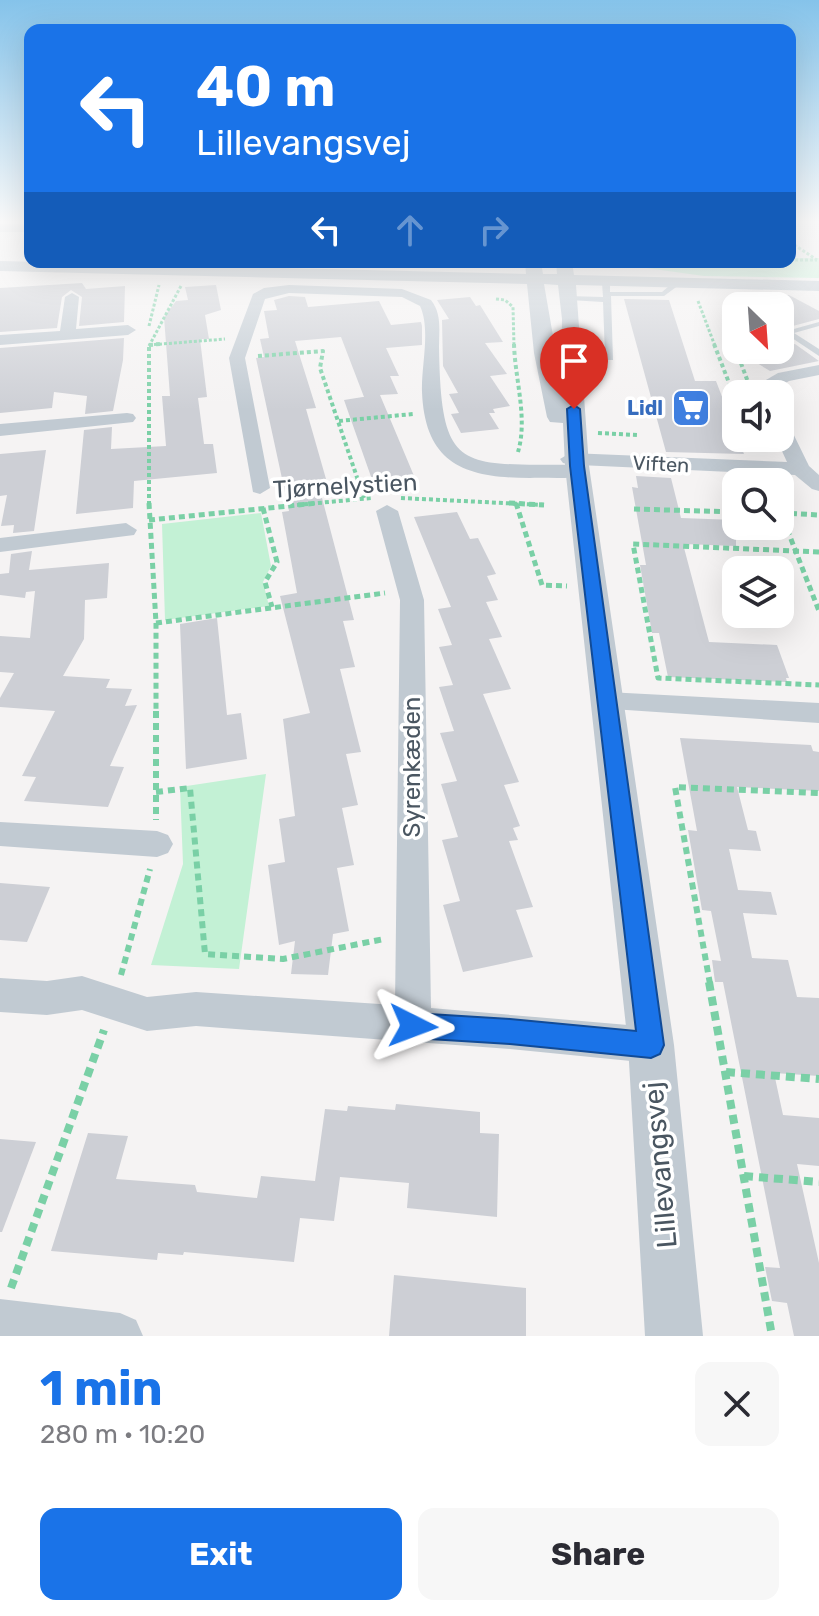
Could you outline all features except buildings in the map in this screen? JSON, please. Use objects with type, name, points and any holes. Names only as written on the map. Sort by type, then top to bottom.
[{"type":"street","name":"Lillevangsvej","points":[[537,285],[545,356],[565,454],[575,463]]},
{"type":"street","name":"Lillevangsvej","points":[[566,285],[575,463],[651,1045],[674,1336]]},
{"type":"street","points":[[588,285],[607,292],[670,285]]},
{"type":"street","points":[[656,285],[662,288]]},
{"type":"street","points":[[796,285],[819,286]]},
{"type":"street","points":[[260,488],[237,358],[258,297],[269,291],[289,289],[413,295],[428,305],[431,312],[432,412]]},
{"type":"street","points":[[67,335],[72,297]]},
{"type":"street","points":[[0,340],[128,330]]},
{"type":"street","points":[[780,380],[819,370]]},
{"type":"street","name":"Viften","points":[[432,412],[445,446],[457,459],[471,467],[575,463],[800,469]]},
{"type":"street","points":[[0,430],[127,418]]},
{"type":"street","points":[[792,452],[800,469],[819,485]]},
{"type":"street","name":"Syrenkæden","points":[[382,501],[412,600],[413,1026]]},
{"type":"street","points":[[0,545],[126,530]]},
{"type":"street","points":[[607,701],[819,713]]},
{"type":"street","points":[[0,834],[157,844]]},
{"type":"street","points":[[0,995],[47,998],[82,993],[147,1014],[196,1009],[510,1031],[651,1045]]},
{"type":"street","points":[[0,1322],[120,1336]]},
{"type":"lane","points":[[545,356],[610,358],[607,292]]},
{"type":"lane","points":[[819,324],[787,332],[819,353]]},
{"type":"path","points":[[159,285],[149,328],[154,332],[181,285]]},
{"type":"path","points":[[695,292],[728,380]]},
{"type":"path","points":[[495,298],[505,300],[513,307],[515,379],[524,431],[516,461]]},
{"type":"path","points":[[149,345],[242,337]]},
{"type":"path","points":[[237,358],[323,351],[320,368],[339,421],[382,501]]},
{"type":"path","points":[[339,421],[432,412]]},
{"type":"path","points":[[595,433],[637,435]]},
{"type":"path","name":"Tjørnelystien","points":[[149,520],[263,508],[382,501],[544,505]]},
{"type":"path","points":[[516,503],[542,585],[556,586]]},
{"type":"path","points":[[263,508],[277,562],[265,582],[272,607]]},
{"type":"path","points":[[634,509],[722,512]]},
{"type":"path","points":[[794,514],[819,515]]},
{"type":"path","points":[[791,540],[819,611]]},
{"type":"path","points":[[819,552],[633,544],[658,678],[819,685]]},
{"type":"path","points":[[156,623],[394,592],[412,600]]},
{"type":"path","points":[[772,1336],[675,787],[819,793]]},
{"type":"path","points":[[156,792],[190,788],[205,954],[283,959],[379,939],[413,941]]},
{"type":"path","points":[[726,1072],[819,1079]]},
{"type":"path","points":[[744,1176],[819,1182]]},
{"type":"green space","points":[[261,513],[271,566],[263,582],[269,606],[165,620],[162,524]]},
{"type":"green space","points":[[266,774],[239,969],[151,965],[183,864],[180,787]]},
{"type":"place","name":"Lidl","points":[[691,408]]},
{"type":"route","points":[[413,1026],[510,1031],[651,1045],[577,466],[574,409]]}]
